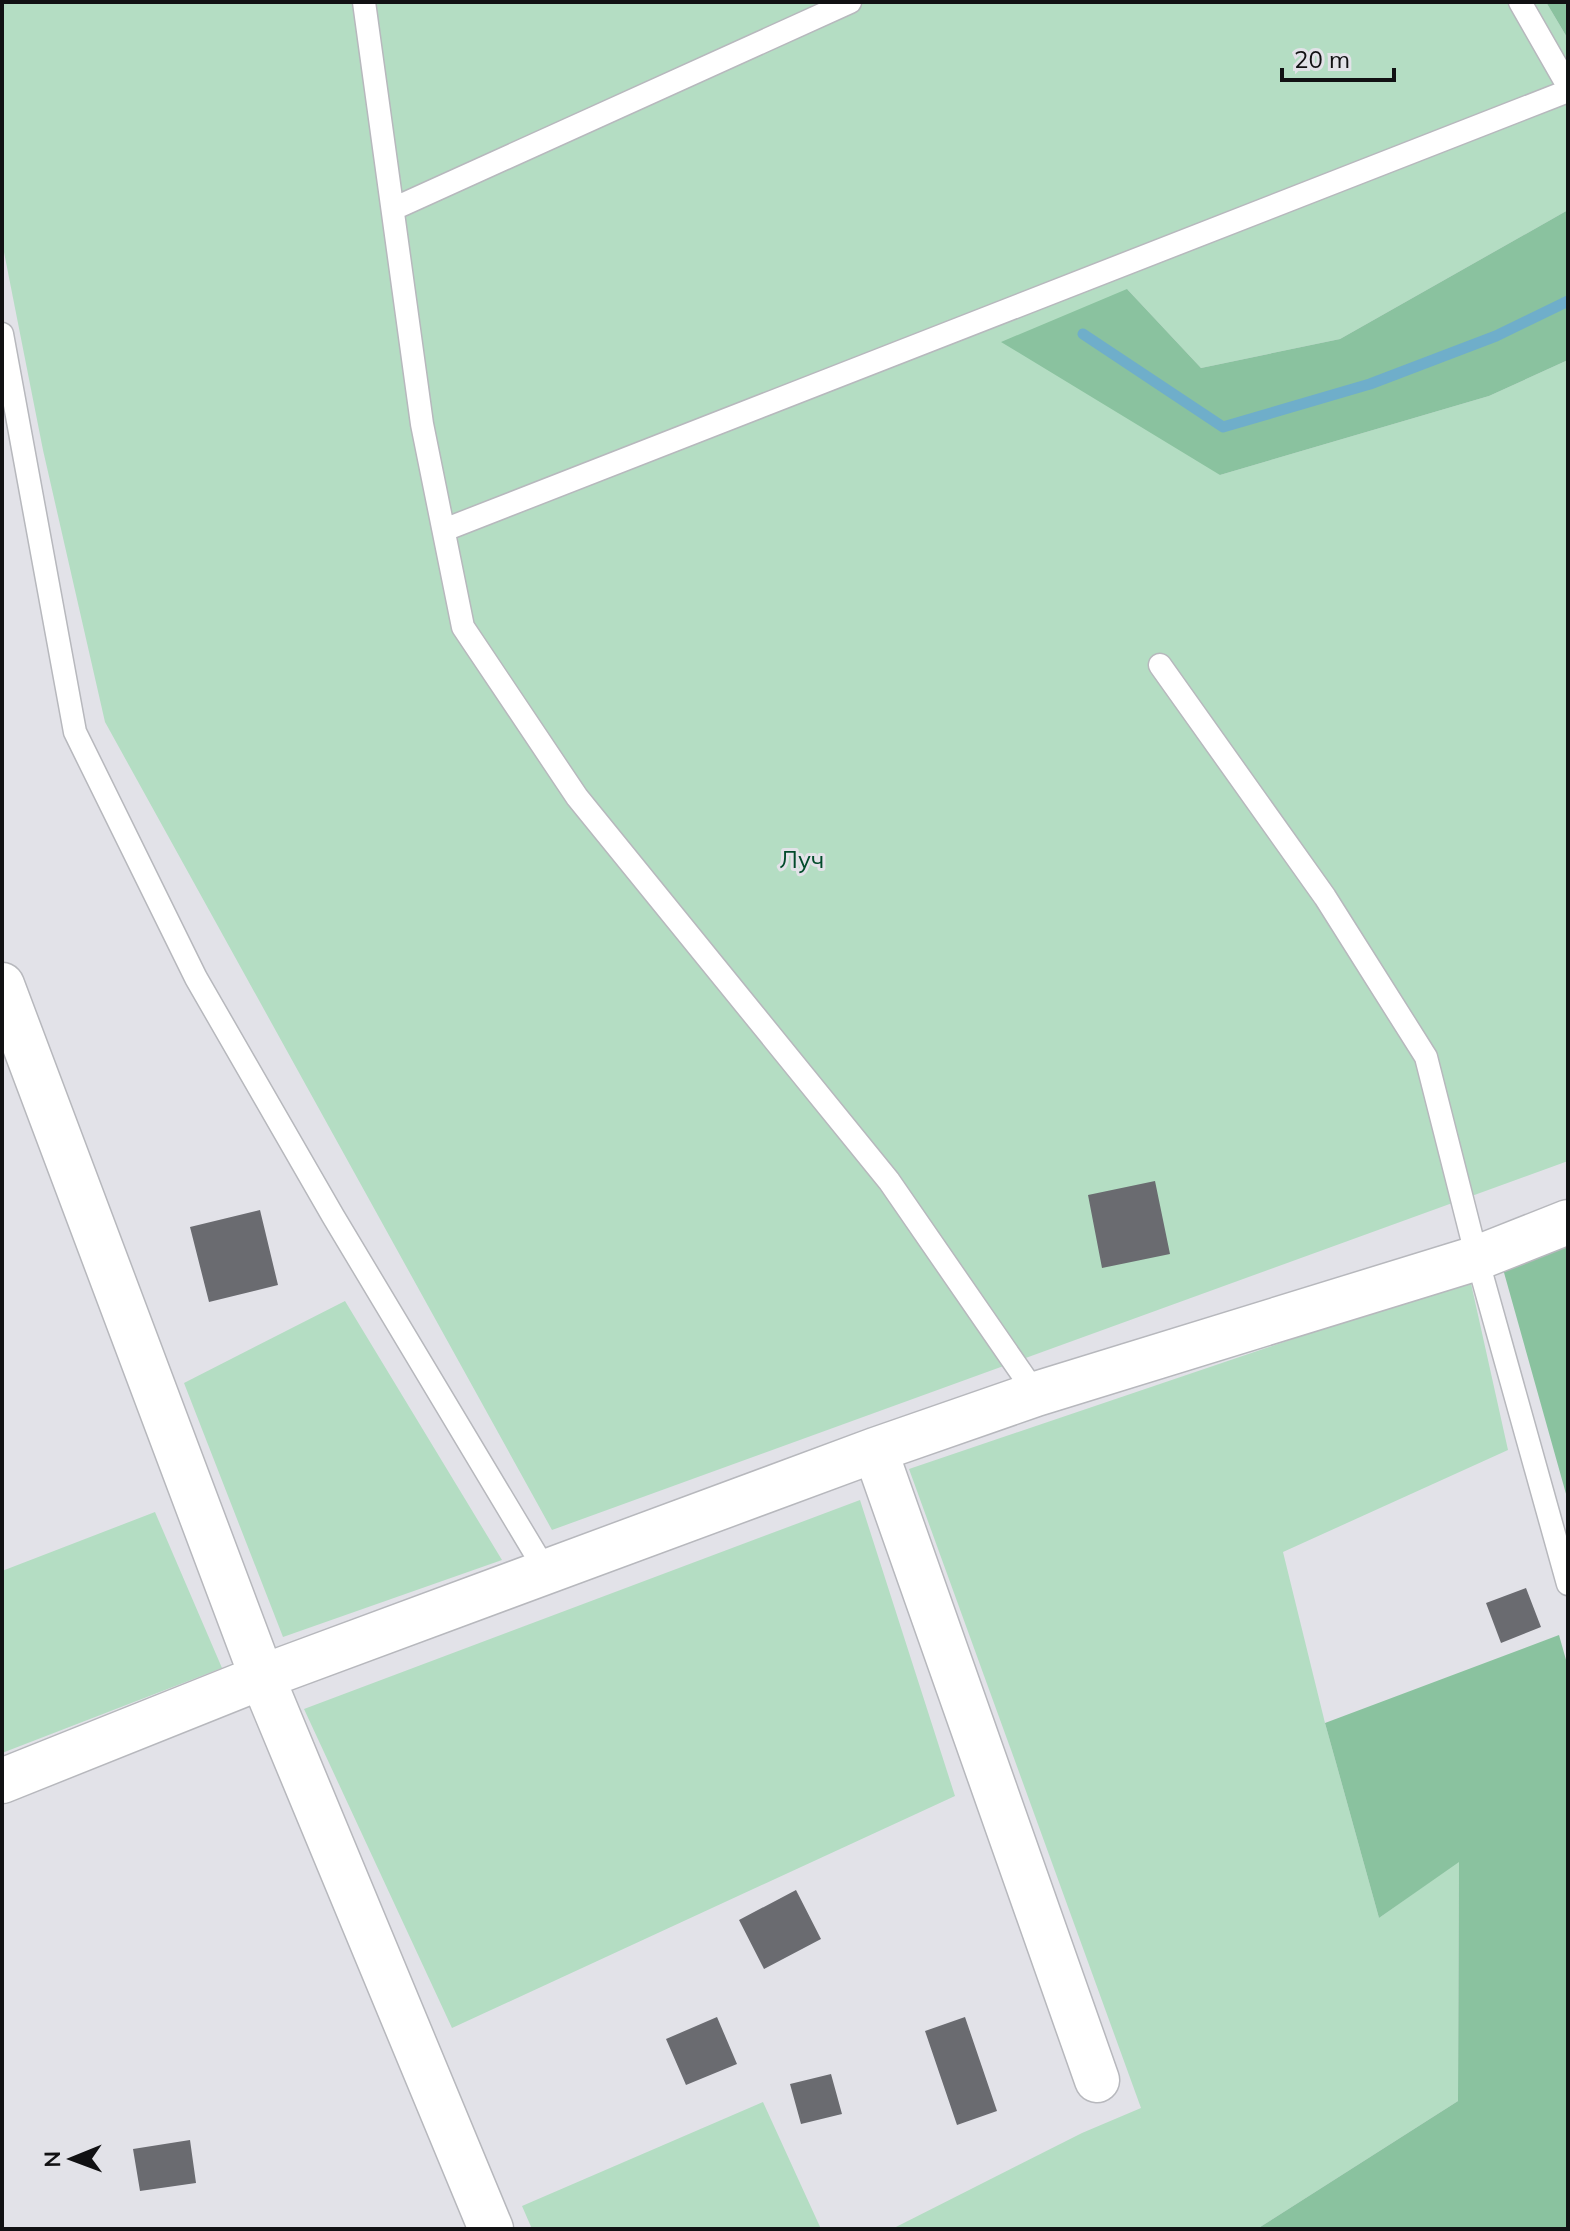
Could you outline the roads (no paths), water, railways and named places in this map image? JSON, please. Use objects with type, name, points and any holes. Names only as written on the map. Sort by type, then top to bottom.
[{"type":"street","points":[[2,985],[262,1677],[491,2229]]},
{"type":"street","points":[[2,1781],[262,1677],[875,1450],[1036,1394],[1477,1258],[1568,1222]]},
{"type":"street","points":[[875,1450],[1097,2080]]},
{"type":"lane","points":[[364,2],[422,424],[463,627],[577,797],[889,1181],[1036,1394]]},
{"type":"lane","points":[[393,209],[850,2]]},
{"type":"lane","points":[[444,530],[1568,89],[1520,2]]},
{"type":"lane","points":[[2,334],[75,732],[196,978],[333,1216],[547,1573]]},
{"type":"lane","points":[[1160,665],[1325,897],[1426,1057],[1477,1258],[1568,1584]]},
{"type":"waterway","points":[[1083,334],[1223,427],[1370,384],[1496,336],[1568,301]]},
{"type":"park label","name":"Луч","points":[[802,859]]}]
